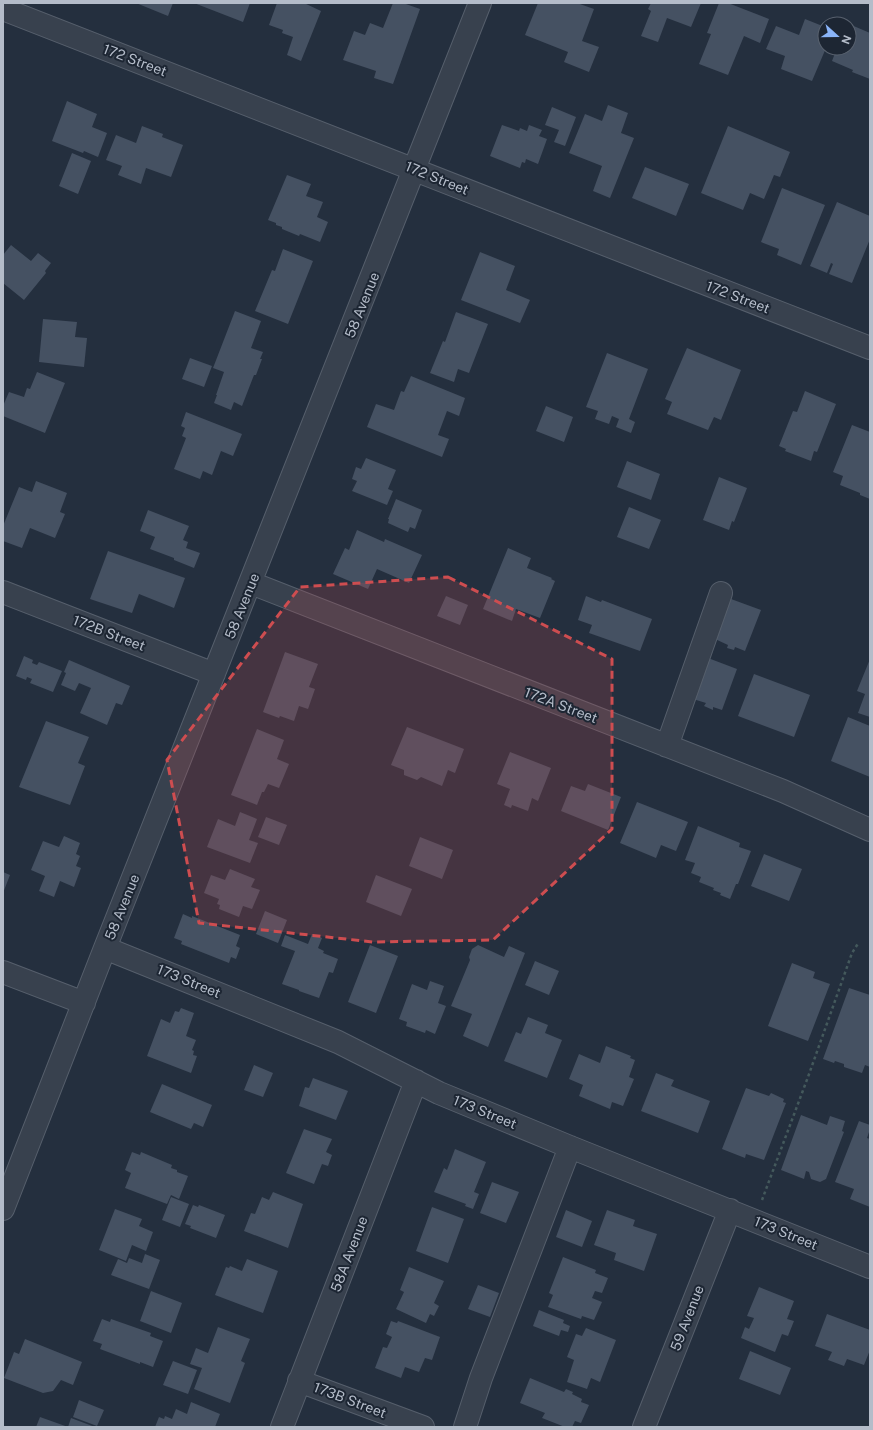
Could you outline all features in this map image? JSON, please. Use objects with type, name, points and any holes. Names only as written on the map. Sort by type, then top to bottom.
[{"type":"street","name":"58 Avenue","points":[[3,1208],[480,3]]},
{"type":"street","name":"172 Street","points":[[3,9],[870,348]]},
{"type":"street","name":"172A Street","points":[[251,583],[783,791],[870,830]]},
{"type":"street","name":"172B Street","points":[[3,592],[214,674]]},
{"type":"street","points":[[667,746],[721,593]]},
{"type":"street","name":"173 Street","points":[[105,948],[338,1042],[439,1093],[870,1267]]},
{"type":"street","points":[[3,972],[84,1003]]},
{"type":"street","name":"58A Avenue","points":[[282,1427],[416,1081]]},
{"type":"street","points":[[464,1427],[481,1378],[570,1147]]},
{"type":"street","name":"59 Avenue","points":[[644,1427],[730,1210]]},
{"type":"street","name":"173B Street","points":[[299,1381],[423,1427]]},
{"type":"path","points":[[755,1220],[852,953],[859,942]]},
{"type":"highlighted area","points":[[448,577],[612,659],[612,829],[493,940],[373,942],[199,923],[167,760],[300,587]]},
{"type":"building","points":[[136,3],[173,3],[168,16]]},
{"type":"building","points":[[194,3],[250,3],[243,22]]},
{"type":"building","points":[[277,3],[304,3],[321,11],[301,61],[287,55],[293,37],[282,33],[283,30],[269,25]]},
{"type":"building","points":[[393,3],[403,3],[420,9],[393,84],[374,78],[376,71],[343,60],[354,31],[365,35],[370,23],[383,28]]},
{"type":"building","points":[[538,3],[577,3],[594,9],[582,41],[599,47],[589,72],[564,62],[568,52],[525,35]]},
{"type":"building","points":[[651,3],[701,3],[691,27],[667,18],[658,42],[641,36],[651,11],[648,9]]},
{"type":"building","points":[[719,3],[728,3],[769,19],[760,43],[744,36],[728,75],[699,64],[711,34],[707,33]]},
{"type":"building","points":[[805,19],[817,24],[817,56],[823,56],[812,81],[781,69],[785,56],[766,49],[776,26],[799,35]]},
{"type":"building","points":[[857,27],[870,33],[870,79],[852,72],[853,70],[832,61],[834,56],[857,56]]},
{"type":"building","points":[[67,101],[97,114],[92,127],[107,133],[98,157],[52,141]]},
{"type":"building","points":[[608,105],[628,113],[621,133],[634,138],[610,198],[593,191],[602,166],[569,153],[585,114],[602,121]]},
{"type":"building","points":[[552,107],[576,117],[565,146],[554,142],[559,130],[545,125]]},
{"type":"building","points":[[502,125],[519,131],[520,128],[527,131],[529,125],[542,130],[539,136],[547,139],[538,164],[526,159],[525,163],[522,162],[520,168],[490,156]]},
{"type":"building","points":[[142,126],[163,134],[162,137],[183,145],[171,177],[146,168],[141,184],[118,175],[122,166],[106,160],[116,135],[136,143]]},
{"type":"building","points":[[728,126],[790,152],[780,177],[774,175],[764,199],[750,193],[743,210],[701,193]]},
{"type":"building","points":[[72,153],[91,161],[78,194],[59,186]]},
{"type":"building","points":[[645,167],[689,184],[676,216],[632,198]]},
{"type":"building","points":[[287,175],[311,184],[306,196],[323,202],[317,217],[328,222],[320,242],[282,229],[282,227],[276,225],[276,223],[268,220]]},
{"type":"building","points":[[782,188],[825,205],[801,265],[777,255],[779,249],[761,242]]},
{"type":"building","points":[[837,202],[870,216],[870,239],[852,283],[829,274],[833,264],[831,263],[827,273],[810,266]]},
{"type":"building","points":[[11,245],[31,261],[38,253],[51,263],[45,271],[46,273],[24,300],[3,283],[3,255]]},
{"type":"building","points":[[283,249],[313,261],[288,324],[255,311],[272,270],[275,271]]},
{"type":"building","points":[[480,252],[515,266],[506,290],[530,300],[520,323],[461,300]]},
{"type":"building","points":[[235,311],[261,321],[251,348],[263,352],[256,375],[254,375],[242,406],[234,402],[231,410],[214,403],[224,372],[213,368]]},
{"type":"building","points":[[456,312],[488,324],[469,373],[458,369],[454,382],[430,373],[443,341],[445,342]]},
{"type":"building","points":[[43,319],[77,322],[75,337],[87,338],[84,367],[39,362]]},
{"type":"building","points":[[687,348],[741,370],[721,420],[714,417],[708,430],[667,414],[672,402],[665,399]]},
{"type":"building","points":[[607,353],[648,369],[629,419],[635,422],[631,433],[616,427],[619,419],[612,416],[609,424],[595,419],[598,411],[586,407]]},
{"type":"building","points":[[190,358],[212,366],[204,387],[182,379]]},
{"type":"building","points":[[37,372],[65,383],[45,433],[3,416],[3,406],[9,392],[24,397],[27,388],[30,389]]},
{"type":"building","points":[[411,376],[465,398],[459,416],[447,411],[438,435],[449,439],[442,457],[367,427],[376,404],[394,410],[401,391],[404,392]]},
{"type":"building","points":[[805,391],[836,404],[817,452],[814,451],[811,461],[785,451],[786,449],[779,446],[793,411],[797,412]]},
{"type":"building","points":[[546,406],[573,417],[564,442],[536,431]]},
{"type":"building","points":[[186,412],[242,434],[233,456],[221,451],[212,475],[203,471],[200,479],[174,469],[186,438],[182,436],[185,428],[181,426]]},
{"type":"building","points":[[852,425],[870,432],[870,499],[860,495],[860,493],[840,485],[843,476],[833,472]]},
{"type":"building","points":[[366,458],[396,470],[388,489],[393,491],[387,505],[352,491],[357,481],[352,479],[356,467],[361,469]]},
{"type":"building","points":[[627,461],[660,474],[651,500],[617,487]]},
{"type":"building","points":[[719,477],[747,488],[734,522],[732,521],[729,530],[703,520]]},
{"type":"building","points":[[36,481],[67,493],[60,512],[65,514],[55,538],[30,528],[22,548],[3,541],[3,526],[19,487],[32,492]]},
{"type":"building","points":[[396,499],[422,510],[415,529],[410,527],[408,532],[388,523],[388,519]]},
{"type":"building","points":[[629,507],[661,520],[649,549],[617,537]]},
{"type":"building","points":[[148,510],[189,526],[183,540],[188,542],[186,548],[200,553],[194,568],[174,560],[174,558],[150,549],[155,537],[140,531]]},
{"type":"building","points":[[357,530],[384,542],[385,539],[422,555],[409,583],[377,569],[368,589],[333,574],[345,548],[349,550]]},
{"type":"building","points":[[508,548],[531,558],[527,568],[552,578],[551,579],[555,581],[540,618],[516,609],[512,621],[483,609]]},
{"type":"building","points":[[108,551],[185,578],[174,608],[139,594],[132,613],[90,599]]},
{"type":"building","points":[[446,596],[468,605],[460,625],[437,616]]},
{"type":"building","points":[[586,596],[601,602],[602,600],[652,619],[640,651],[589,633],[592,625],[578,620]]},
{"type":"building","points":[[731,599],[761,610],[745,651],[735,647],[734,650],[727,648],[728,645],[715,639]]},
{"type":"building","points":[[285,652],[318,664],[309,687],[315,689],[308,709],[299,706],[294,721],[280,716],[279,718],[263,712]]},
{"type":"building","points":[[24,656],[33,660],[32,663],[37,665],[39,662],[62,671],[53,692],[30,683],[32,679],[27,677],[26,680],[16,676]]},
{"type":"building","points":[[708,658],[737,669],[722,710],[713,707],[713,710],[704,706],[706,703],[693,699]]},
{"type":"building","points":[[870,659],[870,717],[858,713],[865,694],[857,691]]},
{"type":"building","points":[[69,660],[130,686],[122,705],[116,703],[107,725],[80,713],[91,688],[79,683],[75,691],[61,685]]},
{"type":"building","points":[[754,674],[810,695],[794,737],[738,716]]},
{"type":"building","points":[[848,717],[870,726],[870,777],[831,761]]},
{"type":"building","points":[[46,721],[89,737],[78,763],[85,766],[70,805],[19,787]]},
{"type":"building","points":[[407,727],[464,749],[455,773],[448,770],[442,786],[421,777],[417,780],[404,775],[404,770],[391,765]]},
{"type":"building","points":[[257,729],[284,740],[277,759],[289,764],[279,788],[268,784],[264,792],[262,792],[257,805],[231,795]]},
{"type":"building","points":[[510,752],[551,768],[538,801],[532,798],[528,811],[512,805],[511,808],[504,805],[510,789],[497,784]]},
{"type":"building","points":[[588,784],[621,797],[608,830],[561,811],[571,786],[585,791]]},
{"type":"building","points":[[637,802],[688,822],[676,851],[661,845],[656,858],[620,843]]},
{"type":"building","points":[[240,812],[257,819],[249,840],[258,843],[250,863],[207,847],[218,819],[235,826]]},
{"type":"building","points":[[266,817],[287,825],[279,845],[258,837]]},
{"type":"building","points":[[698,826],[740,843],[739,847],[751,851],[738,884],[736,884],[730,899],[720,895],[721,893],[713,890],[714,888],[699,882],[701,877],[691,873],[695,863],[685,860]]},
{"type":"building","points":[[64,836],[80,843],[76,854],[80,856],[76,866],[81,868],[74,887],[60,881],[54,897],[39,891],[45,876],[31,870],[43,841],[59,847]]},
{"type":"building","points":[[420,837],[453,850],[442,879],[409,866]]},
{"type":"building","points":[[764,854],[802,869],[789,901],[751,886]]},
{"type":"building","points":[[230,869],[255,879],[251,887],[260,890],[252,909],[243,906],[239,917],[219,909],[220,905],[217,904],[219,899],[204,893],[211,875],[225,880]]},
{"type":"building","points":[[3,872],[10,875],[3,893]]},
{"type":"building","points":[[376,875],[412,889],[401,916],[366,902]]},
{"type":"building","points":[[265,911],[287,920],[278,943],[256,934]]},
{"type":"building","points":[[183,914],[192,918],[192,916],[240,935],[236,946],[240,948],[236,959],[231,957],[229,963],[181,944],[182,941],[174,938]]},
{"type":"building","points":[[312,934],[322,938],[318,948],[324,951],[323,953],[338,959],[333,973],[329,972],[319,998],[282,984],[295,951],[281,946],[285,935],[308,944]]},
{"type":"building","points":[[370,945],[398,956],[376,1013],[348,1002]]},
{"type":"building","points":[[478,945],[504,957],[509,946],[525,953],[488,1047],[463,1036],[472,1014],[451,1006],[470,960],[469,957],[472,949]]},
{"type":"building","points":[[535,961],[559,971],[549,995],[525,985]]},
{"type":"building","points":[[792,963],[815,972],[813,978],[830,984],[808,1041],[768,1026]]},
{"type":"building","points":[[430,981],[444,986],[438,1003],[446,1006],[435,1034],[426,1030],[425,1033],[406,1026],[407,1022],[399,1019],[412,984],[427,990]]},
{"type":"building","points":[[849,988],[870,995],[870,1067],[865,1065],[862,1073],[844,1067],[844,1064],[835,1061],[834,1063],[823,1059]]},
{"type":"building","points":[[181,1008],[194,1013],[186,1036],[196,1040],[192,1050],[194,1051],[193,1055],[197,1056],[191,1073],[147,1056],[161,1019],[170,1023],[175,1011],[179,1012]]},
{"type":"building","points":[[528,1017],[548,1025],[545,1033],[562,1040],[547,1078],[504,1061],[516,1032],[521,1034]]},
{"type":"building","points":[[606,1046],[631,1056],[630,1058],[635,1060],[629,1077],[634,1079],[623,1106],[612,1102],[610,1109],[579,1096],[583,1085],[569,1079],[579,1054],[600,1063]]},
{"type":"building","points":[[254,1065],[273,1073],[263,1097],[244,1090]]},
{"type":"building","points":[[656,1073],[674,1080],[671,1086],[710,1101],[698,1133],[641,1111]]},
{"type":"building","points":[[313,1078],[348,1091],[336,1120],[299,1106],[305,1087],[309,1088]]},
{"type":"building","points":[[162,1084],[212,1105],[203,1127],[194,1123],[191,1129],[150,1112]]},
{"type":"building","points":[[746,1088],[769,1096],[771,1093],[784,1099],[783,1102],[786,1103],[764,1160],[746,1154],[745,1158],[722,1149]]},
{"type":"building","points":[[801,1115],[827,1125],[830,1116],[845,1121],[842,1131],[844,1132],[826,1179],[820,1182],[811,1179],[809,1172],[806,1171],[804,1179],[781,1170]]},
{"type":"building","points":[[859,1121],[870,1125],[867,1138],[870,1139],[870,1207],[850,1199],[854,1189],[835,1182]]},
{"type":"building","points":[[304,1129],[332,1139],[326,1152],[332,1155],[328,1166],[322,1164],[314,1184],[286,1173]]},
{"type":"building","points":[[455,1149],[486,1162],[474,1192],[479,1194],[473,1209],[465,1206],[466,1204],[434,1192],[444,1168],[447,1170]]},
{"type":"building","points":[[132,1152],[140,1155],[141,1152],[172,1165],[171,1168],[188,1176],[179,1199],[171,1195],[167,1204],[125,1188],[131,1173],[125,1170]]},
{"type":"building","points":[[492,1182],[519,1192],[506,1223],[480,1213]]},
{"type":"building","points":[[273,1192],[303,1204],[288,1248],[244,1231],[251,1213],[255,1214],[262,1197],[269,1200]]},
{"type":"building","points":[[171,1197],[189,1204],[180,1227],[162,1220]]},
{"type":"building","points":[[193,1205],[198,1207],[199,1205],[225,1215],[216,1238],[190,1228],[191,1226],[185,1224]]},
{"type":"building","points":[[432,1207],[464,1219],[448,1263],[416,1251]]},
{"type":"building","points":[[115,1209],[142,1219],[139,1226],[153,1232],[146,1251],[132,1245],[126,1261],[99,1250]]},
{"type":"building","points":[[566,1210],[592,1221],[582,1247],[556,1237]]},
{"type":"building","points":[[607,1210],[635,1220],[633,1226],[657,1234],[644,1271],[614,1260],[616,1253],[594,1245]]},
{"type":"building","points":[[145,1254],[160,1260],[149,1289],[111,1275],[118,1259],[127,1263],[129,1258],[142,1263]]},
{"type":"building","points":[[563,1257],[596,1270],[595,1273],[608,1278],[602,1293],[595,1291],[592,1298],[602,1302],[594,1320],[582,1316],[581,1319],[548,1307],[553,1295],[549,1293]]},
{"type":"building","points":[[247,1259],[278,1271],[263,1313],[215,1295],[226,1267],[229,1268],[230,1266],[242,1271]]},
{"type":"building","points":[[409,1267],[444,1281],[434,1303],[439,1306],[434,1316],[430,1314],[426,1323],[396,1309],[404,1292],[400,1290]]},
{"type":"building","points":[[478,1285],[499,1293],[490,1317],[468,1309]]},
{"type":"building","points":[[759,1287],[794,1301],[787,1319],[794,1321],[788,1336],[782,1334],[775,1352],[741,1338],[745,1327],[749,1329],[754,1318],[747,1316]]},
{"type":"building","points":[[151,1291],[182,1303],[171,1333],[140,1321]]},
{"type":"building","points":[[539,1310],[564,1320],[563,1323],[570,1326],[568,1332],[561,1330],[559,1336],[533,1326]]},
{"type":"building","points":[[827,1314],[870,1330],[870,1350],[864,1365],[847,1359],[844,1366],[828,1360],[832,1352],[815,1346]]},
{"type":"building","points":[[102,1319],[110,1322],[111,1319],[151,1333],[150,1336],[163,1341],[153,1367],[140,1362],[140,1364],[100,1349],[102,1344],[93,1341]]},
{"type":"building","points":[[391,1321],[397,1323],[398,1321],[440,1337],[432,1360],[425,1358],[419,1372],[405,1367],[401,1378],[375,1368],[383,1347],[387,1348],[392,1337],[386,1334]]},
{"type":"building","points":[[218,1327],[250,1339],[241,1361],[245,1363],[230,1403],[194,1389],[202,1368],[190,1364],[196,1348],[208,1353]]},
{"type":"building","points":[[586,1328],[616,1340],[600,1382],[591,1378],[587,1389],[567,1382],[574,1360],[567,1357],[576,1334],[582,1336]]},
{"type":"building","points":[[25,1339],[82,1362],[73,1385],[61,1380],[53,1391],[43,1393],[4,1378],[14,1352],[19,1354]]},
{"type":"building","points":[[750,1351],[791,1368],[780,1395],[739,1379]]},
{"type":"building","points":[[173,1361],[197,1370],[188,1394],[163,1385]]},
{"type":"building","points":[[530,1378],[564,1392],[566,1389],[573,1392],[572,1394],[582,1399],[581,1402],[589,1405],[581,1423],[575,1421],[572,1427],[565,1427],[542,1418],[545,1413],[520,1403]]},
{"type":"building","points":[[79,1400],[104,1410],[97,1426],[73,1417]]},
{"type":"building","points":[[191,1402],[220,1414],[215,1427],[155,1427],[159,1417],[164,1419],[165,1416],[172,1419],[176,1409],[187,1414]]},
{"type":"building","points":[[40,1417],[68,1427],[36,1427]]},
{"type":"building","points":[[71,1418],[95,1427],[68,1427]]}]
